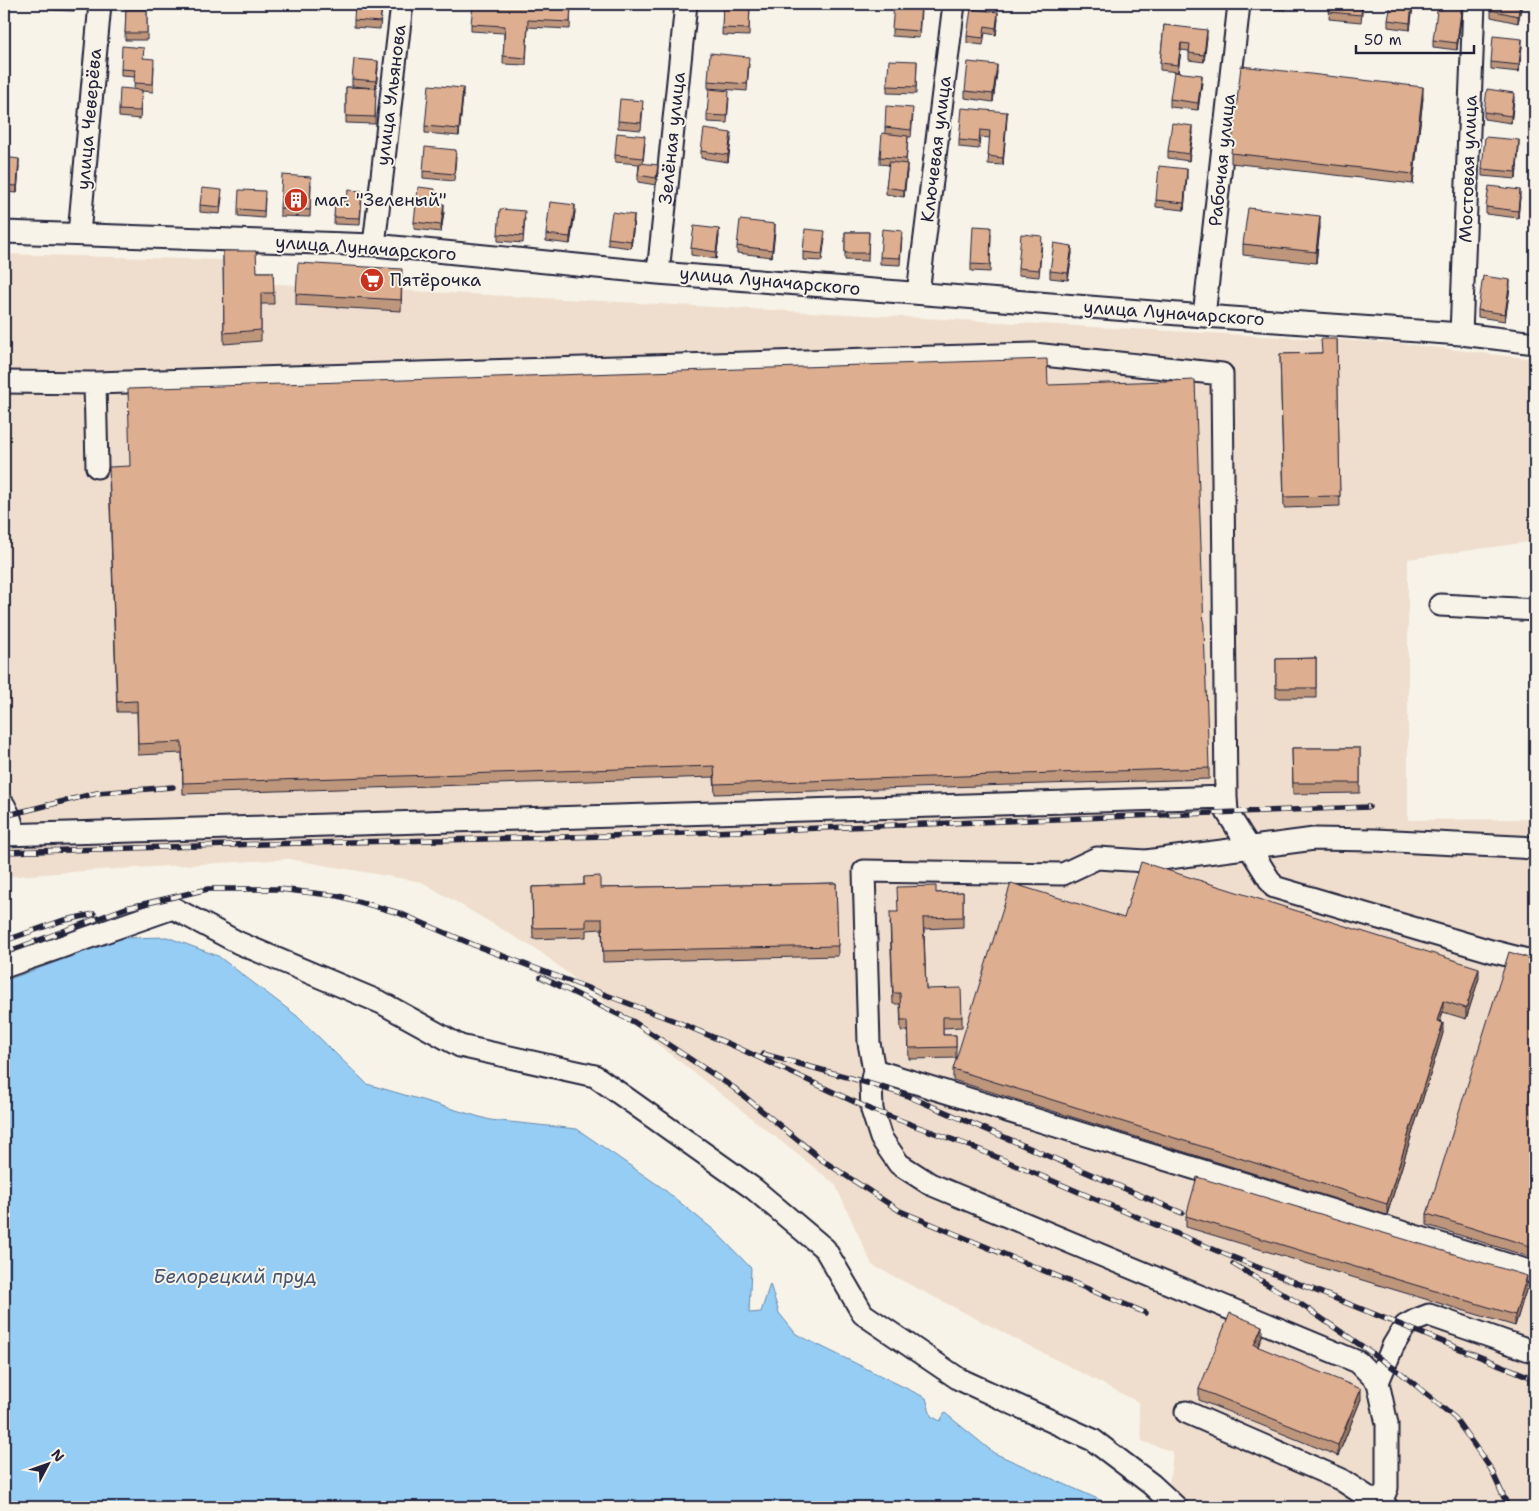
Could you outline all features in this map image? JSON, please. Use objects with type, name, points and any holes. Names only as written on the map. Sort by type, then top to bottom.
[{"type":"street","name":"улица Чеверёва","points":[[79,234],[100,4]]},
{"type":"street","name":"улица Ульянова","points":[[374,245],[402,4]]},
{"type":"street","name":"Зелёная улица","points":[[658,272],[686,4]]},
{"type":"street","name":"Ключевая улица","points":[[918,293],[954,4]]},
{"type":"street","name":"Рабочая улица","points":[[1204,316],[1239,4]]},
{"type":"street","name":"Мостовая улица","points":[[1461,334],[1474,4]]},
{"type":"street","name":"улица Луначарского","points":[[4,232],[374,245],[658,272],[1204,316],[1461,334],[1535,343]]},
{"type":"street","points":[[4,382],[95,383],[1034,354],[1222,374],[1227,812],[1274,887],[1491,951],[1535,962]]},
{"type":"street","points":[[95,383],[97,467]]},
{"type":"street","points":[[1440,605],[1535,610]]},
{"type":"street","points":[[4,805],[10,815],[9,835],[1226,797]]},
{"type":"street","points":[[1186,1412],[1340,1479],[1382,1506],[1387,1488],[1387,1424],[1378,1382],[1358,1362],[930,1184],[899,1164],[881,1138],[872,1110],[871,1084],[874,1070],[869,1043],[864,871],[1063,874],[1096,858],[1146,860],[1314,840],[1375,840],[1535,848]]},
{"type":"street","points":[[4,966],[173,908],[239,943],[382,1004],[460,1046],[595,1076],[754,1189],[825,1248],[863,1314],[959,1379],[1093,1440],[1151,1484],[1176,1507]]},
{"type":"street","points":[[874,1070],[1535,1273]]},
{"type":"street","points":[[1378,1382],[1393,1346],[1405,1326],[1429,1315],[1535,1352]]},
{"type":"shaded area","points":[[4,254],[257,261],[259,283],[1397,343],[1535,359],[1535,541],[1408,559],[1408,820],[1535,819],[1535,1507],[1191,1507],[1168,1495],[1173,1452],[1142,1441],[1138,1402],[872,1265],[835,1184],[542,953],[422,882],[289,859],[4,877]]},
{"type":"water","name":"Белорецкий пруд","points":[[167,937],[218,956],[297,1016],[367,1084],[490,1120],[577,1129],[661,1187],[715,1231],[751,1268],[749,1313],[761,1312],[770,1284],[779,1313],[796,1334],[926,1398],[931,1416],[940,1421],[945,1413],[994,1453],[1116,1507],[4,1507],[4,981],[122,938]]},
{"type":"building","points":[[355,4],[382,4],[380,22],[354,20]]},
{"type":"building","points":[[473,4],[571,4],[570,22],[528,20],[526,58],[503,56],[505,26],[471,24]]},
{"type":"building","points":[[723,4],[750,4],[749,29],[722,28]]},
{"type":"building","points":[[894,4],[921,4],[919,31],[892,29]]},
{"type":"building","points":[[1330,4],[1362,4],[1361,15],[1329,12]]},
{"type":"building","points":[[1391,4],[1412,4],[1410,23],[1388,20]]},
{"type":"building","points":[[1438,4],[1462,4],[1457,43],[1433,40]]},
{"type":"building","points":[[1492,4],[1520,4],[1518,16],[1491,10]]},
{"type":"building","points":[[126,9],[147,9],[147,33],[125,33]]},
{"type":"building","points":[[971,9],[998,12],[996,28],[985,26],[983,38],[967,36]]},
{"type":"building","points":[[1164,25],[1207,30],[1204,55],[1189,53],[1190,44],[1181,43],[1178,65],[1160,63]]},
{"type":"building","points":[[1493,36],[1522,39],[1519,65],[1491,62]]},
{"type":"building","points":[[122,46],[144,48],[143,58],[154,59],[153,84],[134,83],[135,70],[121,69]]},
{"type":"building","points":[[710,53],[749,57],[747,84],[708,81]]},
{"type":"building","points":[[354,59],[378,61],[376,81],[352,79]]},
{"type":"building","points":[[889,60],[917,61],[916,87],[887,86]]},
{"type":"building","points":[[968,62],[997,65],[993,94],[965,91]]},
{"type":"building","points":[[1241,66],[1423,87],[1413,174],[1231,153]]},
{"type":"building","points":[[1174,72],[1202,75],[1198,103],[1170,99]]},
{"type":"building","points":[[429,85],[463,88],[459,129],[425,126]]},
{"type":"building","points":[[346,87],[376,88],[375,117],[346,116]]},
{"type":"building","points":[[120,88],[142,90],[140,111],[119,110]]},
{"type":"building","points":[[709,89],[729,91],[727,116],[707,115]]},
{"type":"building","points":[[1487,89],[1514,93],[1511,116],[1484,112]]},
{"type":"building","points":[[620,99],[643,101],[641,123],[618,121]]},
{"type":"building","points":[[886,106],[913,108],[911,130],[885,127]]},
{"type":"building","points":[[962,108],[1007,112],[1003,158],[988,156],[990,131],[980,130],[979,142],[959,140]]},
{"type":"building","points":[[1172,123],[1193,126],[1189,154],[1168,151]]},
{"type":"building","points":[[704,129],[731,133],[728,155],[701,151]]},
{"type":"building","points":[[617,133],[645,136],[643,158],[615,155]]},
{"type":"building","points":[[882,133],[908,136],[906,159],[880,157]]},
{"type":"building","points":[[1485,137],[1519,140],[1516,172],[1482,169]]},
{"type":"building","points":[[425,147],[456,150],[454,174],[423,171]]},
{"type":"building","points":[[4,157],[19,159],[17,186],[4,185]]},
{"type":"building","points":[[889,162],[907,164],[904,190],[886,187]]},
{"type":"building","points":[[640,163],[658,165],[656,178],[638,175]]},
{"type":"building","points":[[1159,166],[1187,169],[1184,203],[1156,200]]},
{"type":"building","name":"маг. \"Зеленый\"","points":[[282,175],[311,177],[310,210],[280,208]]},
{"type":"building","points":[[1489,186],[1520,190],[1518,211],[1486,207]]},
{"type":"building","points":[[418,187],[435,189],[433,203],[444,204],[441,225],[414,222]]},
{"type":"building","points":[[202,188],[222,190],[220,207],[200,205]]},
{"type":"building","points":[[239,190],[265,191],[264,211],[238,209]]},
{"type":"building","points":[[348,190],[362,191],[360,218],[334,217],[335,201],[347,202]]},
{"type":"building","points":[[550,202],[575,205],[570,237],[546,234]]},
{"type":"building","points":[[1248,208],[1320,216],[1316,252],[1243,244]]},
{"type":"building","points":[[500,209],[525,211],[523,236],[498,234]]},
{"type":"building","points":[[612,212],[634,215],[631,241],[608,238]]},
{"type":"building","points":[[740,220],[775,224],[772,250],[737,246]]},
{"type":"building","points":[[694,226],[719,229],[716,252],[691,248]]},
{"type":"building","points":[[973,226],[991,227],[990,265],[971,264]]},
{"type":"building","points":[[805,229],[825,231],[822,254],[803,252]]},
{"type":"building","points":[[882,229],[902,231],[900,258],[880,257]]},
{"type":"building","points":[[845,232],[869,232],[868,253],[845,253]]},
{"type":"building","points":[[1021,234],[1042,236],[1039,270],[1018,268]]},
{"type":"building","points":[[1054,243],[1072,246],[1068,273],[1050,271]]},
{"type":"building","points":[[223,251],[256,251],[257,272],[273,272],[274,293],[261,293],[261,330],[224,333]]},
{"type":"building","points":[[298,263],[402,269],[401,300],[296,294]]},
{"type":"building","points":[[1483,276],[1510,280],[1505,314],[1478,310]]},
{"type":"building","points":[[1321,339],[1337,339],[1340,496],[1284,497],[1280,354],[1322,353]]},
{"type":"building","points":[[1047,359],[1048,385],[1195,380],[1209,768],[715,784],[714,766],[183,783],[182,742],[138,744],[137,701],[117,702],[109,467],[130,466],[128,389]]},
{"type":"building","points":[[1316,658],[1316,688],[1276,688],[1276,659]]},
{"type":"building","points":[[1292,748],[1360,748],[1360,783],[1293,783]]},
{"type":"building","points":[[1141,862],[1479,968],[1466,1008],[1443,1001],[1437,1021],[1443,1023],[1387,1204],[953,1069],[1011,883],[1124,918]]},
{"type":"building","points":[[600,876],[600,888],[836,883],[838,946],[603,951],[602,919],[586,919],[586,927],[533,928],[532,887],[584,885],[584,877]]},
{"type":"building","points":[[936,886],[936,893],[963,892],[963,917],[923,918],[926,989],[961,988],[962,1017],[943,1017],[943,1035],[956,1035],[956,1047],[909,1048],[908,1020],[901,1020],[900,993],[893,993],[890,912],[898,912],[897,887]]},
{"type":"building","points":[[1509,952],[1535,960],[1535,1241],[1533,1247],[1427,1214]]},
{"type":"building","points":[[1197,1177],[1527,1276],[1515,1315],[1186,1216]]},
{"type":"building","points":[[1230,1313],[1262,1326],[1254,1345],[1361,1389],[1338,1445],[1199,1389]]},
{"type":"railway","points":[[4,816],[97,793],[173,787]]},
{"type":"railway","points":[[4,852],[609,836],[1369,807]]},
{"type":"railway","points":[[4,953],[126,908],[208,889],[279,889],[339,896],[399,913],[474,945],[675,1021],[734,1046],[872,1110],[973,1147],[1215,1250],[1535,1379]]},
{"type":"railway","points":[[4,941],[61,921],[94,914]]},
{"type":"railway","points":[[541,977],[634,1022],[734,1088],[822,1160],[900,1211],[1146,1313]]},
{"type":"railway","points":[[763,1054],[903,1094],[1182,1213]]},
{"type":"railway","points":[[1233,1264],[1302,1305],[1401,1373],[1455,1418],[1491,1469],[1506,1502]]},
{"type":"place","name":"маг. \"Зеленый\"","points":[[296,200]]},
{"type":"place","name":"Пятёрочка","points":[[372,280]]}]
